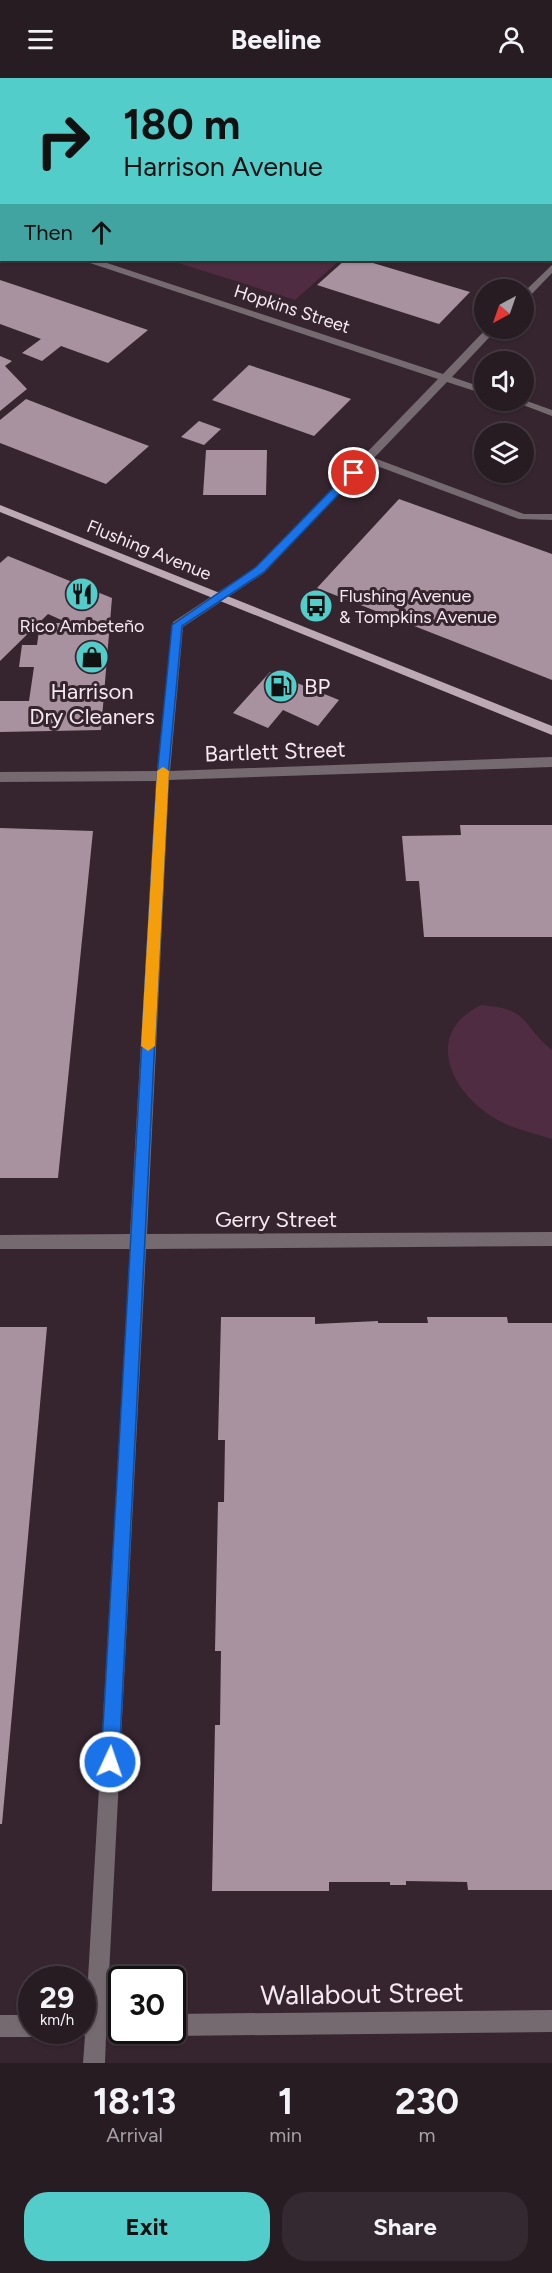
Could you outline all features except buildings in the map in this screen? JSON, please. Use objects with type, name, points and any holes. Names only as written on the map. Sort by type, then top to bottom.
[{"type":"main road","name":"Flushing Avenue","points":[[0,508],[552,731]]},
{"type":"street","name":"Hopkins Street","points":[[93,261],[474,388]]},
{"type":"street","points":[[534,287],[552,268]]},
{"type":"street","points":[[93,1966],[163,776],[177,625],[260,570],[483,339]]},
{"type":"street","points":[[534,407],[552,413]]},
{"type":"street","points":[[367,459],[523,517],[552,517]]},
{"type":"street","name":"Bartlett Street","points":[[0,777],[163,776],[552,762]]},
{"type":"street","name":"Gerry Street","points":[[0,1242],[552,1239]]},
{"type":"street","name":"Wallabout Street","points":[[186,2025],[552,2021]]},
{"type":"street","points":[[0,2026],[18,2026]]},
{"type":"street","points":[[92,2044],[94,2063]]},
{"type":"shaded area","points":[[172,261],[339,261],[295,300]]},
{"type":"shaded area","points":[[481,1005],[509,1010],[517,1014],[552,1050],[552,1139],[496,1119],[466,1094],[456,1079],[450,1063],[448,1047],[452,1031],[463,1017]]},
{"type":"slow traffic","points":[[148,1046],[163,771]]},
{"type":"place","name":"Rico Ambeteño","points":[[82,594]]},
{"type":"place","name":"Flushing Avenue & Tompkins Avenue","points":[[316,606]]},
{"type":"place","name":"Harrison Dry Cleaners","points":[[92,657]]},
{"type":"place","name":"BP","points":[[281,686]]},
{"type":"route","points":[[110,1762],[163,776],[177,625],[260,570],[354,473]]}]
